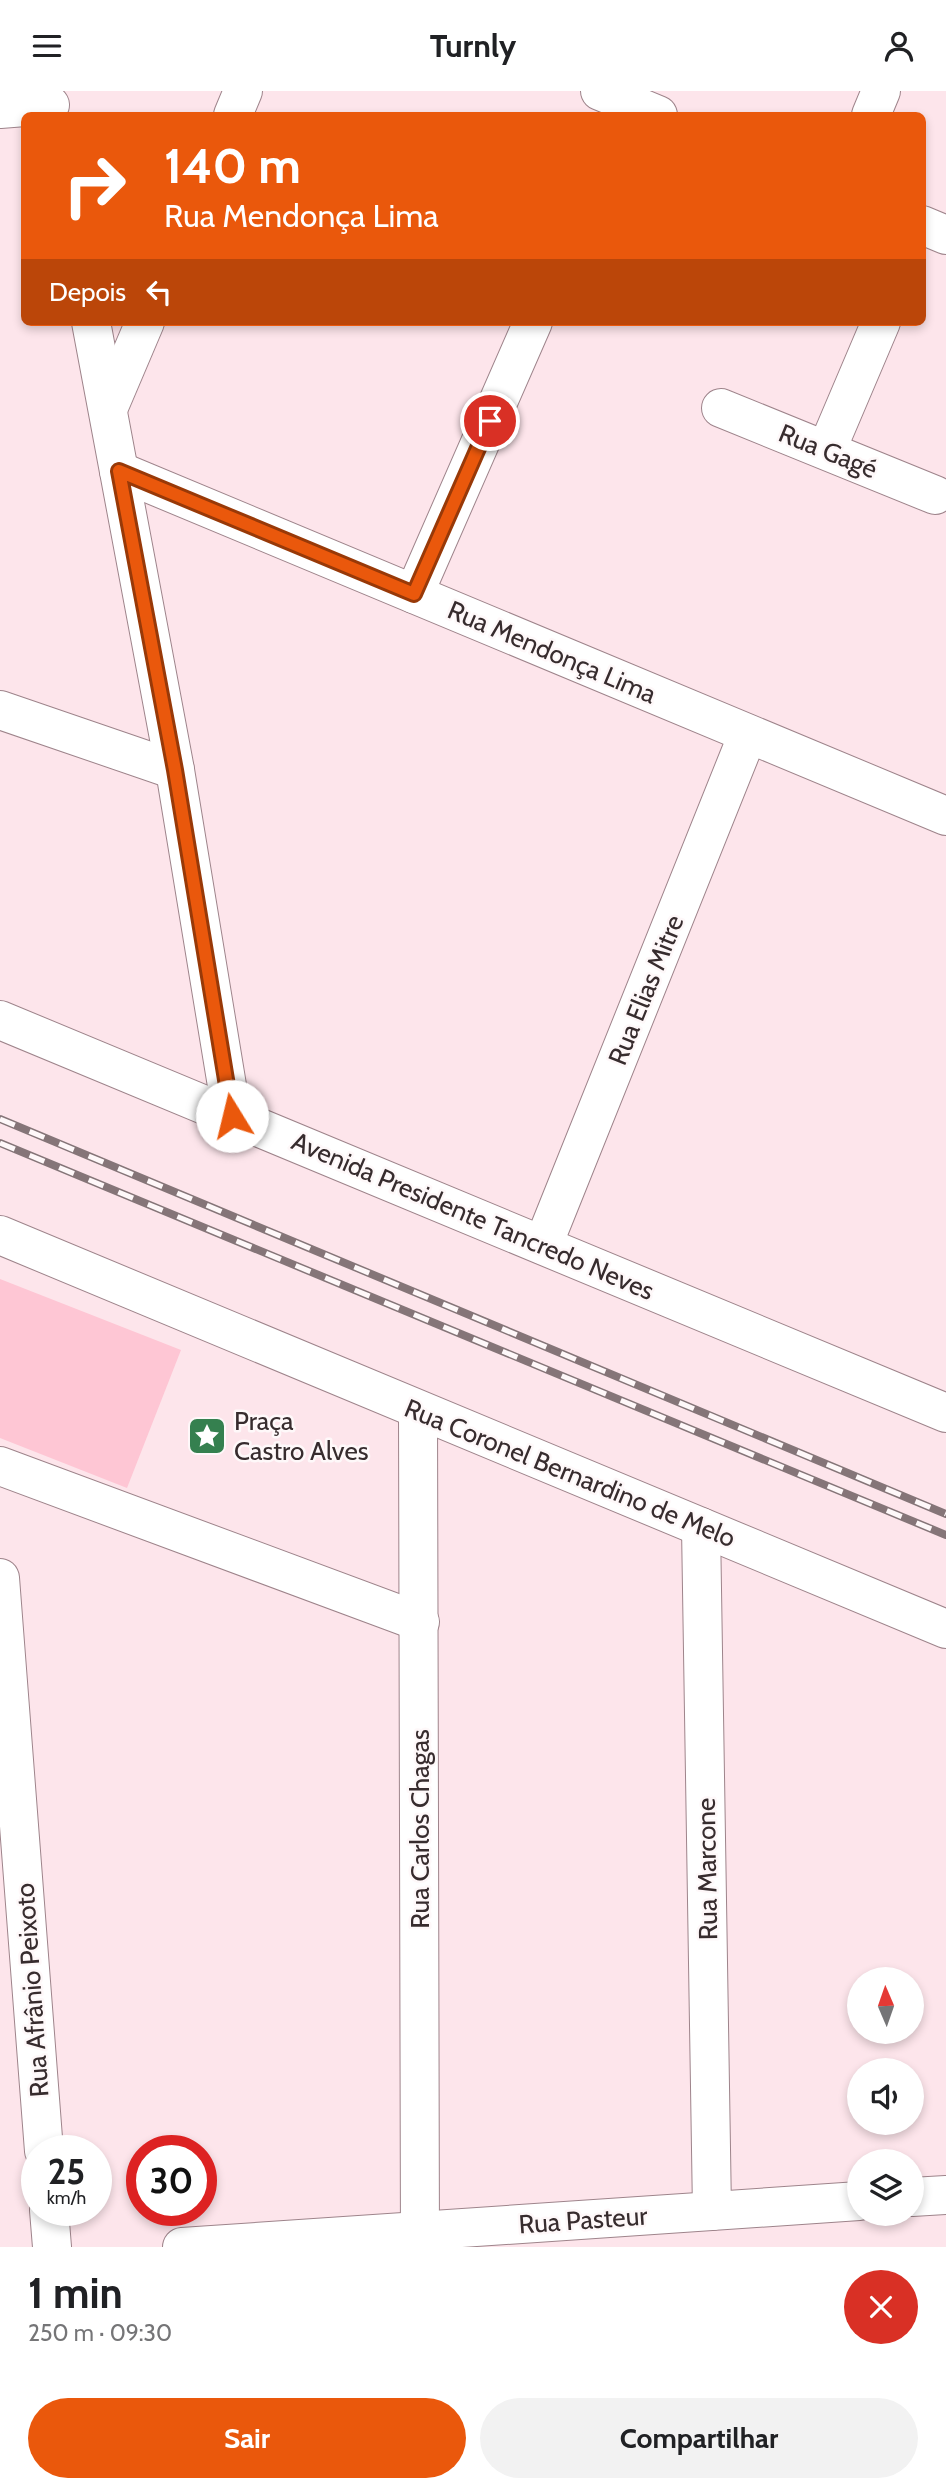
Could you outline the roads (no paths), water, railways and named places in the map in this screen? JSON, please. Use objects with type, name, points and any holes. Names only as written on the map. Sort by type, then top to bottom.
[{"type":"street","points":[[234,112],[243,91]]},
{"type":"street","points":[[872,112],[881,91]]},
{"type":"street","points":[[0,109],[50,104]]},
{"type":"street","points":[[926,227],[946,235]]},
{"type":"street","points":[[93,326],[175,770],[232,1116]]},
{"type":"street","points":[[108,408],[143,326]]},
{"type":"street","points":[[414,594],[531,326]]},
{"type":"street","points":[[827,449],[879,326]]},
{"type":"street","name":"Rua Gagé","points":[[721,408],[827,449],[934,495]]},
{"type":"street","name":"Rua Mendonça Lima","points":[[119,471],[946,816]]},
{"type":"street","points":[[0,710],[175,770]]},
{"type":"street","name":"Rua Elias Mitre","points":[[544,1245],[748,734]]},
{"type":"street","name":"Avenida Presidente Tancredo Neves","points":[[0,1020],[946,1413]]},
{"type":"street","name":"Rua Coronel Bernardino de Melo","points":[[0,1235],[946,1629]]},
{"type":"street","name":"Rua Carlos Chagas","points":[[418,1410],[420,2239]]},
{"type":"street","points":[[0,1466],[420,1622]]},
{"type":"street","name":"Rua Marcone","points":[[701,1527],[712,2211]]},
{"type":"street","name":"Rua Afrânio Peixoto","points":[[0,1578],[43,2135]]},
{"type":"street","points":[[924,2196],[946,2195]]},
{"type":"street","name":"Rua Pasteur","points":[[182,2247],[420,2239],[712,2211],[847,2202]]},
{"type":"street","points":[[50,2226],[52,2247]]},
{"type":"railway","points":[[0,1119],[946,1514]]},
{"type":"railway","points":[[0,1143],[946,1535]]},
{"type":"place","name":"Praça Castro Alves","points":[[207,1436]]}]
